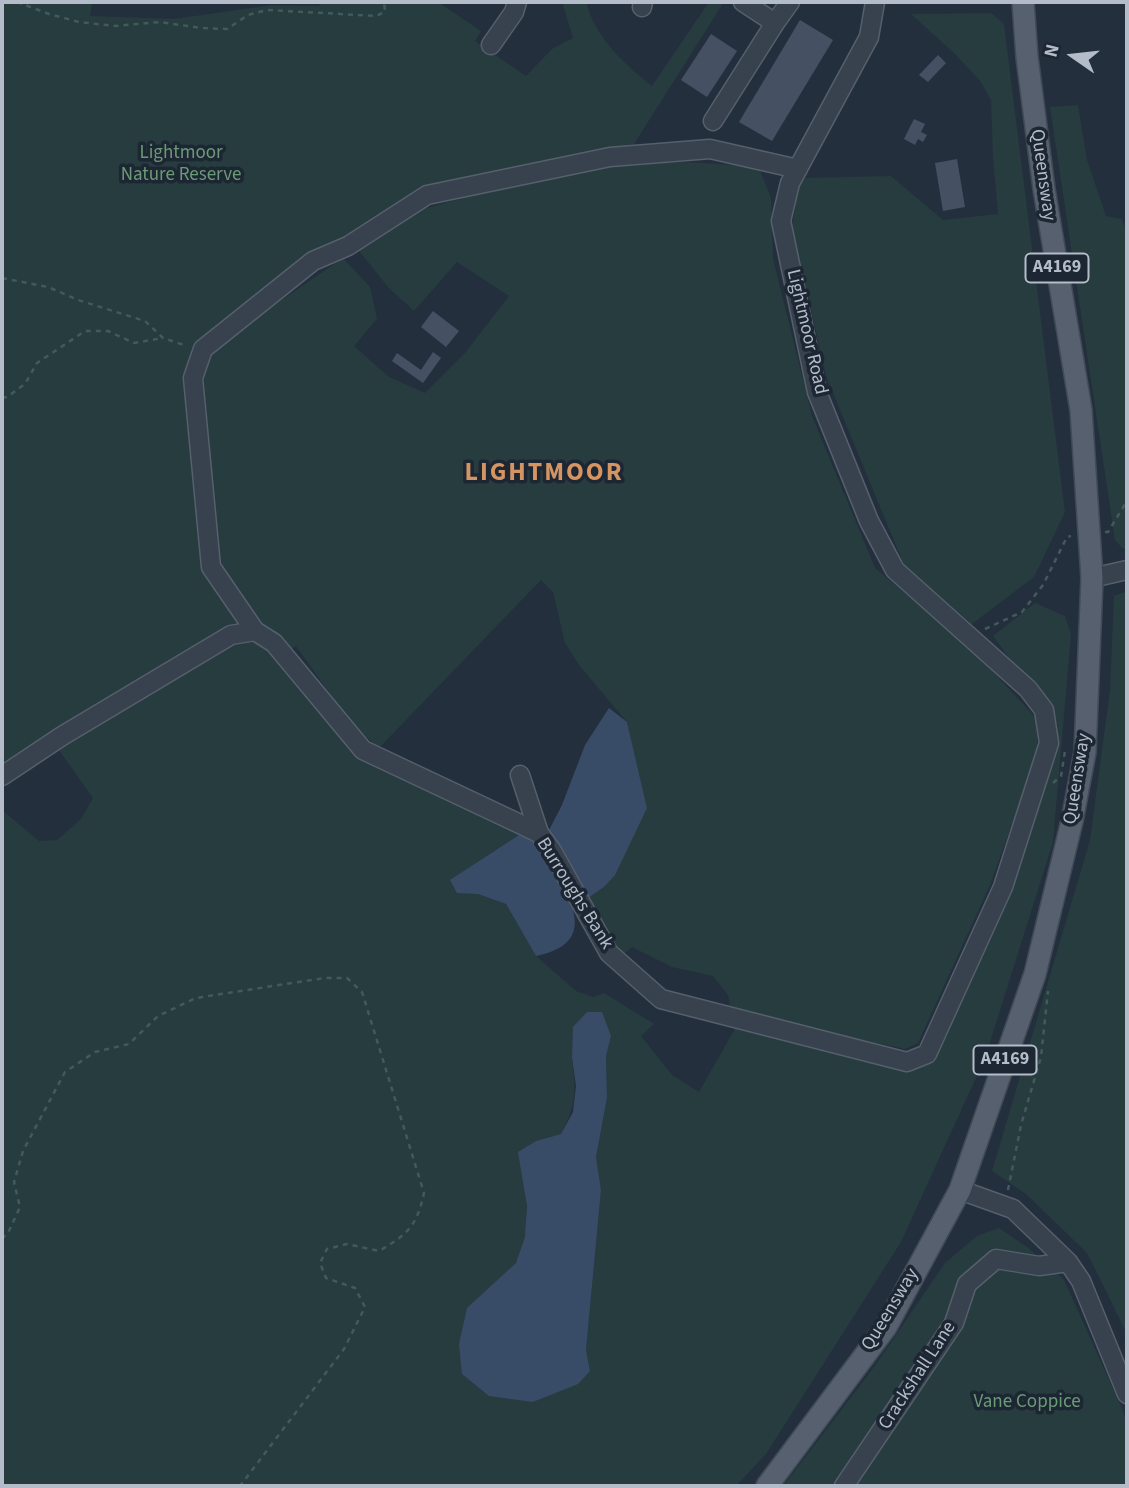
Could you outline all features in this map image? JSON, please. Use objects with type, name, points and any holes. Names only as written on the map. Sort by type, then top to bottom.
[{"type":"main road","name":"Queensway","points":[[767,1486],[886,1327],[960,1189],[1035,974],[1072,821],[1085,751],[1092,578],[1081,410],[1042,177],[1023,2]]},
{"type":"street","points":[[743,2],[775,23]]},
{"type":"street","points":[[713,121],[790,2]]},
{"type":"street","name":"Lightmoor Road","points":[[875,2],[869,37],[790,183],[781,221],[817,392],[869,521],[895,570],[969,636]]},
{"type":"street","points":[[491,45],[515,7]]},
{"type":"street","points":[[203,349],[313,261],[348,246],[427,195],[610,157],[710,149],[798,169]]},
{"type":"street","name":"Burroughs Bank","points":[[203,349],[194,378],[211,567],[255,631],[274,643],[363,750],[539,834],[552,851],[609,953],[661,999],[907,1062],[927,1054],[1003,887],[1049,743],[1044,710],[1028,689],[969,636]]},
{"type":"street","points":[[1092,578],[1127,570]]},
{"type":"street","points":[[2,776],[62,736],[231,635],[255,631]]},
{"type":"street","points":[[520,775],[539,834]]},
{"type":"street","points":[[960,1189],[1013,1209],[1068,1262],[1081,1281],[1127,1394]]},
{"type":"street","name":"Crackshall Lane","points":[[844,1486],[954,1323],[967,1284],[996,1259],[1039,1266],[1068,1262]]},
{"type":"path","points":[[17,2],[79,22],[115,26],[160,22],[227,29],[248,15],[267,10],[377,16],[385,10],[384,2]]},
{"type":"path","points":[[2,278],[47,287],[78,300],[145,321],[163,338]]},
{"type":"path","points":[[2,398],[25,384],[37,363],[85,331],[108,331],[134,343],[163,338],[203,349]]},
{"type":"path","points":[[969,636],[1022,612],[1042,586],[1066,537],[1108,532],[1127,501]]},
{"type":"path","points":[[1031,799],[1061,776],[1065,751],[1085,751]]},
{"type":"path","points":[[2,1239],[9,1231],[20,1207],[15,1182],[23,1151],[65,1072],[95,1052],[129,1044],[158,1016],[196,998],[324,978],[347,978],[362,992],[424,1193],[419,1213],[403,1237],[379,1251],[347,1244],[327,1249],[320,1263],[326,1278],[355,1288],[365,1307],[344,1349],[240,1486]]},
{"type":"green space","name":"Lightmoor Nature Reserve","points":[[2,2],[92,2],[90,16],[174,19],[272,5],[438,2],[481,31],[475,41],[526,76],[552,49],[573,38],[562,2],[586,2],[596,27],[612,49],[652,86],[709,2],[722,5],[629,152],[405,200],[340,241],[331,243],[307,258],[202,338],[186,383],[213,499],[203,365],[219,343],[343,258],[370,287],[377,319],[354,346],[389,377],[425,393],[465,353],[509,296],[457,262],[414,311],[388,287],[359,251],[420,210],[531,179],[610,166],[682,162],[758,166],[771,198],[773,259],[812,416],[875,568],[972,649],[1036,718],[1038,752],[990,885],[918,1043],[905,1049],[731,1012],[728,995],[713,976],[672,967],[632,947],[623,955],[588,898],[604,887],[647,808],[627,722],[579,665],[565,643],[553,592],[541,580],[378,749],[342,711],[296,646],[279,658],[355,752],[522,833],[451,880],[506,904],[536,956],[576,991],[593,997],[604,993],[654,1024],[641,1036],[672,1075],[699,1092],[737,1025],[916,1070],[934,1059],[1033,826],[1058,725],[993,636],[1035,603],[1065,616],[1071,635],[1053,842],[985,1058],[901,1242],[766,1454],[736,1486],[2,1486],[2,810],[39,841],[57,840],[81,819],[93,798],[56,746],[65,726],[2,765]],"holes":[[[611,1036],[606,1056],[607,1098],[596,1157],[601,1190],[586,1350],[590,1371],[554,1393],[533,1402],[467,1308],[505,1276],[521,1252],[525,1239],[527,1210],[519,1152],[536,1141],[561,1134],[574,1097],[572,1057]]]},
{"type":"green space","points":[[991,13],[1004,24],[1065,512],[1034,577],[972,624],[904,565],[826,376],[792,225],[801,178],[891,176],[943,220],[998,214],[991,100],[981,82],[955,54],[911,14]]},
{"type":"green space","points":[[1078,105],[1087,160],[1106,216],[1122,219],[1127,235],[1127,549],[1122,548],[1115,540],[1050,107]]},
{"type":"green space","points":[[1127,591],[1127,1334],[1087,1253],[1026,1194],[992,1171],[1090,840],[1110,690],[1114,596]]},
{"type":"green space","name":"Vane Coppice","points":[[999,1228],[1027,1247],[1064,1280],[1124,1413],[1127,1430],[1127,1486],[783,1486],[874,1367],[945,1263],[977,1236]]},
{"type":"water","points":[[609,708],[627,722],[647,808],[615,875],[588,898],[548,832],[562,805],[585,745]]},
{"type":"water","points":[[522,833],[536,844],[547,858],[568,897],[575,922],[567,943],[536,956],[506,904],[478,894],[457,893],[450,880]]},
{"type":"water","points":[[587,1012],[602,1012],[611,1036],[606,1056],[607,1098],[596,1157],[601,1190],[586,1350],[590,1371],[578,1384],[533,1402],[489,1396],[462,1374],[459,1344],[467,1308],[516,1263],[525,1237],[527,1206],[518,1152],[536,1141],[561,1134],[573,1112],[576,1086],[572,1057],[573,1027]]},
{"type":"building","points":[[800,20],[833,40],[772,141],[739,122]]},
{"type":"building","points":[[711,34],[737,51],[707,97],[681,80]]},
{"type":"building","points":[[938,55],[946,63],[928,82],[919,75]]},
{"type":"building","points":[[914,119],[925,124],[921,132],[927,135],[923,142],[918,139],[915,145],[904,139]]},
{"type":"building","points":[[957,159],[965,207],[943,211],[935,163]]},
{"type":"building","points":[[433,311],[459,331],[446,347],[421,327]]},
{"type":"building","points":[[433,352],[441,358],[423,383],[392,361],[397,353],[421,370]]},
{"type":"district","name":"LIGHTMOOR","points":[[544,474]]}]
